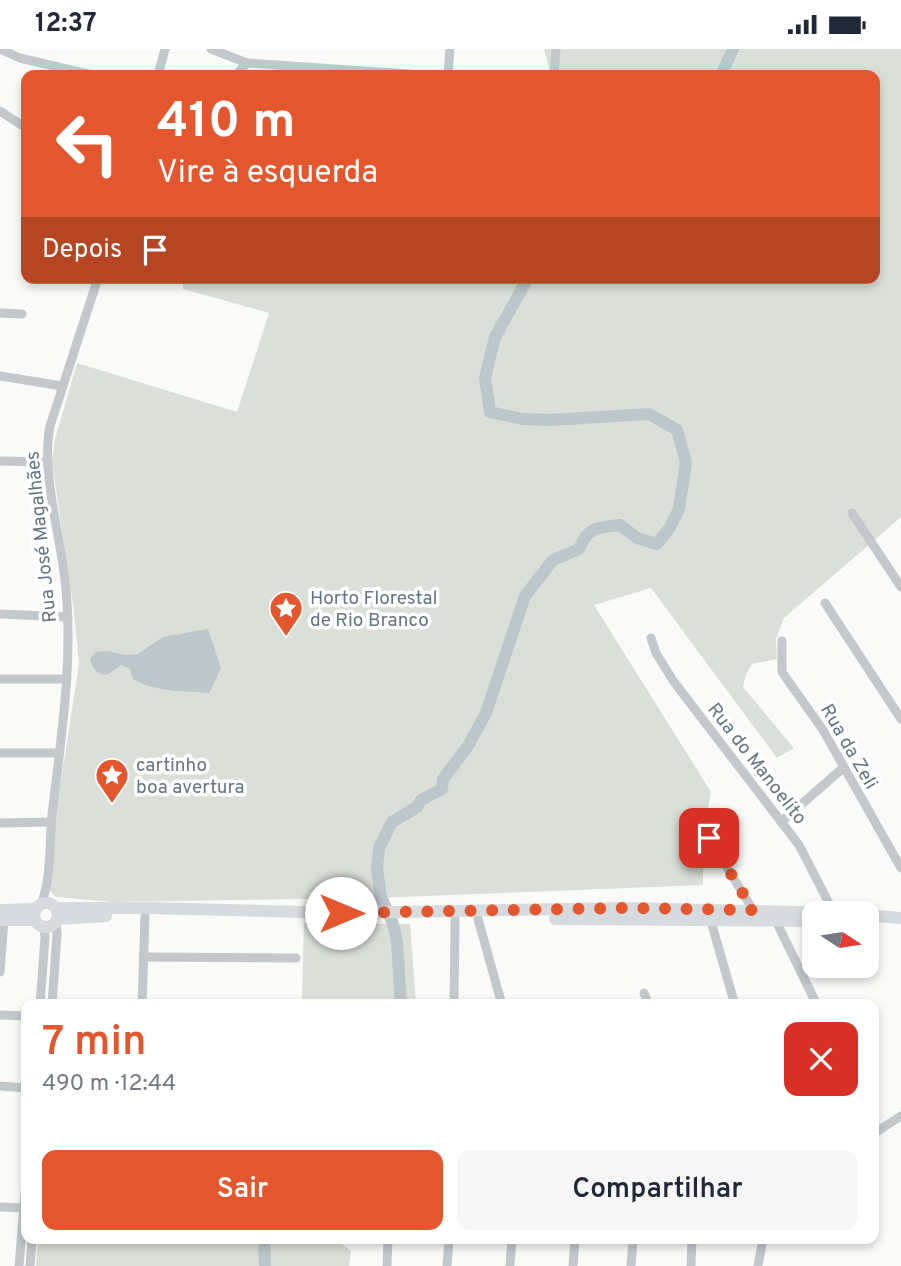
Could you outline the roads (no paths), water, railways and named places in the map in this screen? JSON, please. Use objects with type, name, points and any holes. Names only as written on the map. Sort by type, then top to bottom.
[{"type":"main road","points":[[1,917],[149,908],[341,915]]},
{"type":"main road","points":[[47,914],[396,915],[625,908],[802,912]]},
{"type":"main road","points":[[396,915],[455,919],[802,920]]},
{"type":"main road","points":[[879,916],[901,918]]},
{"type":"main road","points":[[879,924],[901,925]]},
{"type":"street","points":[[0,49],[20,58],[71,70]]},
{"type":"street","points":[[159,70],[165,49]]},
{"type":"street","points":[[211,49],[247,63],[350,70]]},
{"type":"street","points":[[448,70],[450,49]]},
{"type":"street","points":[[554,70],[556,49]]},
{"type":"street","points":[[241,70],[247,63]]},
{"type":"street","points":[[0,111],[21,125]]},
{"type":"street","name":"Rua José Magalhães","points":[[47,914],[51,823],[67,679],[68,617],[65,578],[47,462],[47,439],[96,284]]},
{"type":"street","points":[[0,313],[22,314]]},
{"type":"street","points":[[0,376],[62,386]]},
{"type":"street","points":[[0,461],[47,462]]},
{"type":"street","points":[[852,513],[901,587]]},
{"type":"street","points":[[825,603],[901,719]]},
{"type":"street","points":[[0,614],[68,617]]},
{"type":"street","name":"Rua do Manoelito","points":[[651,638],[656,653],[674,683],[799,845],[828,901]]},
{"type":"street","name":"Rua da Zeli","points":[[782,641],[782,672],[823,730],[901,868]]},
{"type":"street","points":[[0,679],[67,679]]},
{"type":"street","points":[[0,753],[59,753]]},
{"type":"street","points":[[781,822],[843,768]]},
{"type":"street","points":[[0,823],[51,823]]},
{"type":"street","points":[[709,838],[753,910]]},
{"type":"street","points":[[40,999],[47,914]]},
{"type":"street","points":[[47,914],[57,934],[52,999]]},
{"type":"street","points":[[142,999],[145,916]]},
{"type":"street","points":[[0,972],[1,917]]},
{"type":"street","points":[[710,918],[733,999]]},
{"type":"street","points":[[454,999],[455,919]]},
{"type":"street","points":[[478,919],[500,999]]},
{"type":"street","points":[[775,919],[814,999]]},
{"type":"street","points":[[145,957],[296,958]]},
{"type":"street","points":[[644,993],[646,999]]},
{"type":"street","points":[[0,1015],[21,1016]]},
{"type":"street","points":[[0,1086],[21,1088]]},
{"type":"street","points":[[879,1129],[901,1116]]},
{"type":"street","points":[[0,1207],[21,1209]]},
{"type":"street","points":[[19,1266],[22,1244]]},
{"type":"street","points":[[30,1266],[32,1244]]},
{"type":"street","points":[[387,1266],[388,1244]]},
{"type":"street","points":[[447,1266],[449,1244]]},
{"type":"street","points":[[510,1266],[512,1244]]},
{"type":"street","points":[[573,1266],[575,1244]]},
{"type":"street","points":[[631,1266],[633,1244]]},
{"type":"street","points":[[691,1266],[692,1244]]},
{"type":"street","points":[[758,1266],[762,1244]]},
{"type":"waterway","points":[[723,70],[733,49]]},
{"type":"waterway","points":[[401,999],[397,941],[392,921],[381,897],[377,868],[379,848],[392,822],[417,807],[421,800],[442,789],[443,779],[468,746],[486,713],[525,596],[553,560],[579,549],[590,532],[606,527],[620,525],[637,538],[657,544],[679,509],[686,462],[677,430],[649,414],[550,420],[522,419],[490,412],[485,378],[495,337],[525,284]]},
{"type":"waterway","points":[[264,1244],[265,1266]]},
{"type":"place","name":"Horto Florestal de Rio Branco","points":[[286,638]]},
{"type":"place","name":"cartinho boa avertura","points":[[112,805]]}]
